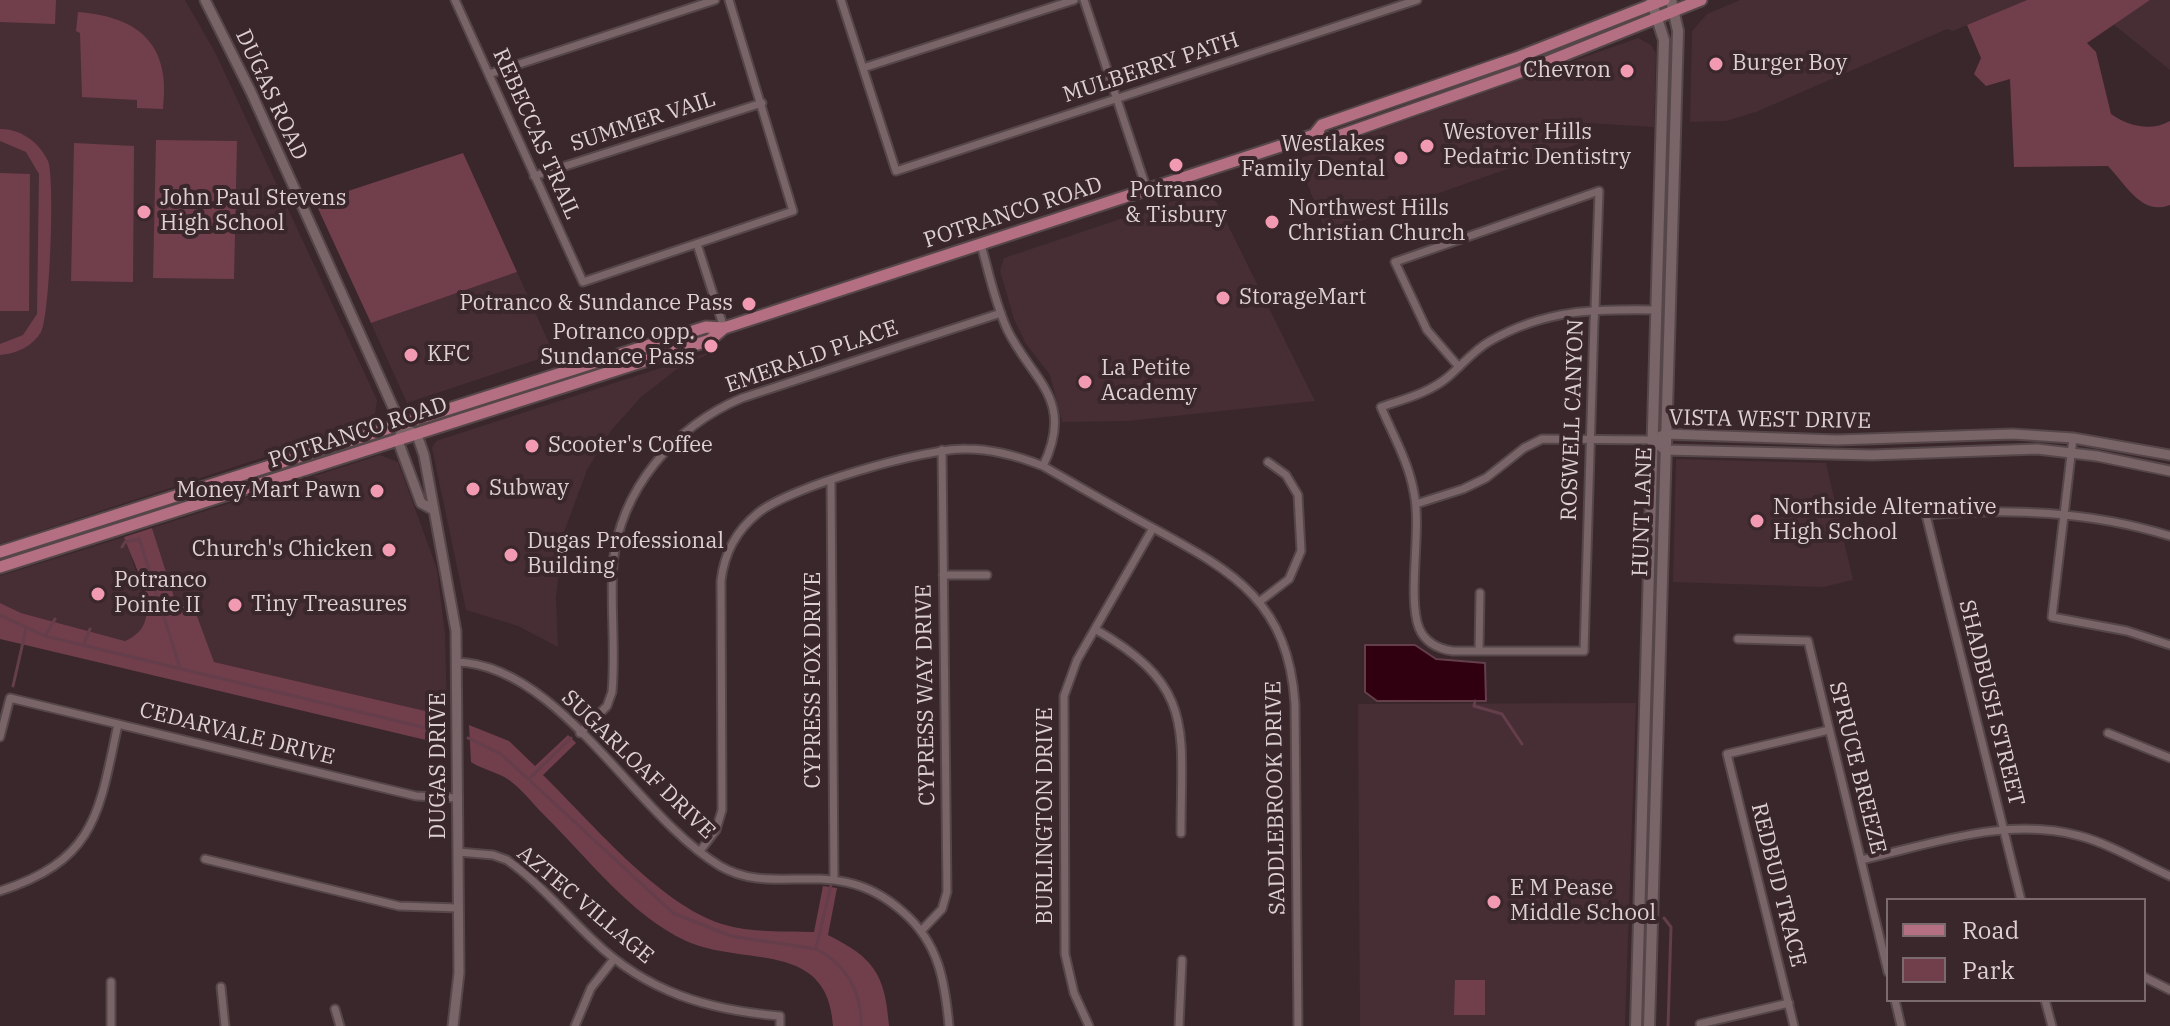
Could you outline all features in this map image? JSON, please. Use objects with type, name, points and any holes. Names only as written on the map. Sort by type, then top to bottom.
[{"type":"main road","name":"POTRANCO ROAD","points":[[0,552],[706,327],[724,328],[1314,135],[1330,139],[1537,66],[1658,18],[1673,5],[1701,0]]},
{"type":"main road","name":"POTRANCO ROAD","points":[[1314,135],[1322,125],[1516,58],[1656,2]]},
{"type":"main road","name":"HUNT LANE","points":[[1636,1026],[1664,40],[1656,2]]},
{"type":"main road","name":"HUNT LANE","points":[[1649,1026],[1678,31],[1673,5]]},
{"type":"main road","points":[[1532,52],[1537,66]]},
{"type":"main road","points":[[1455,96],[1460,85],[1496,72],[1516,58]]},
{"type":"main road","points":[[1353,131],[1355,122],[1412,102],[1437,87]]},
{"type":"main road","points":[[1662,124],[1669,127],[1668,179],[1673,185]]},
{"type":"main road","name":"POTRANCO ROAD","points":[[0,567],[710,340],[724,328]]},
{"type":"main road","points":[[1648,573],[1661,574]]},
{"type":"main road","points":[[1642,777],[1655,778]]},
{"type":"main road","points":[[1637,980],[1650,981]]},
{"type":"street","name":"DUGAS ROAD","points":[[205,0],[251,92],[401,425]]},
{"type":"street","name":"REBECCAS TRAIL","points":[[455,0],[583,282],[697,244]]},
{"type":"street","points":[[489,74],[715,0]]},
{"type":"street","points":[[724,328],[697,244],[793,211],[729,0]]},
{"type":"street","points":[[841,0],[863,68],[1074,0]]},
{"type":"street","points":[[1084,0],[1147,190]]},
{"type":"street","name":"MULBERRY PATH","points":[[863,68],[896,171],[1417,0]]},
{"type":"street","name":"SUMMER VAIL","points":[[534,176],[762,103]]},
{"type":"street","name":"ROSWELL CANYON","points":[[1459,367],[1427,330],[1395,262],[1599,191],[1584,651],[1479,651]]},
{"type":"street","points":[[981,245],[1012,339],[1037,370],[1049,396],[1053,432],[1043,466]]},
{"type":"street","points":[[1480,593],[1479,651],[1440,648],[1420,629],[1416,504],[1409,472],[1381,407],[1428,390],[1478,348],[1506,333],[1567,312],[1657,310]]},
{"type":"street","name":"EMERALD PLACE","points":[[580,733],[607,706],[612,692],[613,574],[620,530],[643,481],[677,439],[719,408],[751,394],[1001,313]]},
{"type":"street","points":[[398,441],[401,425],[417,435]]},
{"type":"street","name":"VISTA WEST DRIVE","points":[[2170,455],[2073,438],[1991,434],[1872,440],[1666,434],[1652,440],[1665,450],[1872,455],[2005,448],[2071,452],[2170,471]]},
{"type":"street","name":"DUGAS DRIVE","points":[[417,435],[434,499],[432,509],[452,595],[457,662],[458,991],[453,1026]]},
{"type":"street","points":[[1704,435],[1704,451]]},
{"type":"street","points":[[1416,504],[1486,478],[1536,442],[1549,438],[1652,440]]},
{"type":"street","points":[[2073,438],[2052,617],[2127,631],[2170,645]]},
{"type":"street","points":[[1872,440],[1872,455]]},
{"type":"street","name":"DUGAS DRIVE","points":[[398,441],[421,503],[432,509]]},
{"type":"street","name":"SADDLEBROOK DRIVE","points":[[700,851],[716,830],[722,808],[721,590],[727,557],[741,531],[762,510],[783,498],[831,482],[942,450],[997,451],[1043,466],[1217,563],[1259,602],[1284,645],[1294,684],[1298,1026]]},
{"type":"street","name":"CYPRESS WAY DRIVE","points":[[921,931],[942,909],[947,892],[942,450]]},
{"type":"street","points":[[1259,602],[1289,579],[1301,551],[1298,495],[1286,475],[1268,462]]},
{"type":"street","name":"CYPRESS FOX DRIVE","points":[[831,482],[834,877]]},
{"type":"street","name":"SHADBUSH STREET","points":[[2021,898],[1926,515],[1994,511],[2065,514]]},
{"type":"street","points":[[2065,514],[2170,536]]},
{"type":"street","name":"BURLINGTON DRIVE","points":[[1089,1026],[1074,993],[1065,954],[1062,725],[1067,684],[1153,528]]},
{"type":"street","points":[[943,575],[987,575]]},
{"type":"street","points":[[1095,629],[1140,657],[1170,697],[1180,733],[1181,833]]},
{"type":"street","name":"SPRUCE BREEZE","points":[[1738,639],[1808,641],[1886,964]]},
{"type":"street","name":"SUGARLOAF DRIVE","points":[[457,662],[493,669],[526,684],[700,851],[719,865],[749,875],[834,877],[883,896],[921,931],[937,957],[943,976],[949,1026]]},
{"type":"street","name":"CEDARVALE DRIVE","points":[[0,737],[10,698],[416,796],[458,798]]},
{"type":"street","points":[[0,891],[44,875],[79,844],[91,825],[104,790],[118,724]]},
{"type":"street","name":"REDBUD TRACE","points":[[1794,1026],[1727,754],[1829,730]]},
{"type":"street","points":[[2108,733],[2170,758]]},
{"type":"street","points":[[1861,860],[2004,829],[2054,830],[2084,837],[2170,876]]},
{"type":"street","name":"AZTEC VILLAGE","points":[[458,852],[493,855],[514,865],[631,972],[680,998],[735,1012],[780,1016],[780,1026]]},
{"type":"street","points":[[205,859],[399,906],[458,908]]},
{"type":"street","points":[[575,1026],[591,988],[614,959]]},
{"type":"street","points":[[1179,1026],[1182,960]]},
{"type":"street","points":[[2146,978],[2170,990]]},
{"type":"street","points":[[111,982],[111,1026]]},
{"type":"street","points":[[221,987],[225,1026]]},
{"type":"street","points":[[1895,1002],[1901,1026]]},
{"type":"street","points":[[2046,1002],[2052,1026]]},
{"type":"street","points":[[1700,1024],[1789,1003]]},
{"type":"street","points":[[335,1009],[340,1026]]},
{"type":"shaded area","name":"John Paul Stevens High School","points":[[0,0],[185,0],[215,52],[377,400],[374,421],[0,544]]},
{"type":"shaded area","points":[[1740,0],[2027,0],[1953,31],[1947,29],[1756,112],[1726,121],[1690,122],[1692,31],[1707,14]]},
{"type":"shaded area","points":[[2150,0],[2170,0],[2170,70],[2113,24]]},
{"type":"shaded area","points":[[1638,38],[1651,45],[1656,53],[1654,127],[1589,123],[1578,144],[1326,233],[1298,159]]},
{"type":"shaded area","points":[[1210,189],[1315,401],[1128,421],[1062,422],[1050,375],[1026,344],[1014,319],[1000,271],[1004,258]]},
{"type":"shaded area","points":[[517,272],[554,354],[407,403],[371,323]]},
{"type":"shaded area","points":[[719,349],[677,369],[640,398],[610,432],[587,470],[563,535],[556,597],[558,647],[518,626],[466,610],[432,448],[436,441]]},
{"type":"shaded area","points":[[380,455],[398,462],[437,569],[445,634],[447,716],[214,662],[183,604],[176,603],[152,528]]},
{"type":"shaded area","name":"Northside Alternative High School","points":[[1676,459],[1826,463],[1853,580],[1823,587],[1673,582]]},
{"type":"shaded area","points":[[124,537],[148,605],[148,621],[136,637],[125,641],[21,613],[0,603],[0,576]]},
{"type":"shaded area","points":[[1365,645],[1415,645],[1436,659],[1485,663],[1486,701],[1377,701],[1365,692]]},
{"type":"shaded area","name":"E M Pease Middle School","points":[[1636,703],[1625,1026],[1360,1026],[1358,704]]},
{"type":"green space","points":[[0,0],[56,0],[55,24],[0,22]]},
{"type":"green space","points":[[2027,0],[2150,0],[2087,43],[2096,52],[2111,114],[2125,122],[2147,127],[2170,121],[2170,205],[2160,207],[2143,203],[2108,166],[2014,167],[2010,79],[1986,86],[1974,74],[1981,58],[1967,25]]},
{"type":"green space","points":[[78,12],[119,20],[147,38],[162,68],[163,109],[137,108],[137,100],[82,97],[80,33],[76,31]]},
{"type":"green space","points":[[0,129],[22,134],[34,143],[48,161],[51,219],[47,301],[41,332],[24,348],[0,355],[0,344],[23,335],[37,314],[39,174],[26,152],[0,141]]},
{"type":"green space","points":[[156,140],[237,141],[234,279],[153,278]]},
{"type":"green space","points":[[74,143],[134,146],[133,282],[71,281]]},
{"type":"green space","points":[[463,153],[517,272],[371,323],[315,202]]},
{"type":"green space","points":[[0,173],[30,174],[29,311],[0,311]]},
{"type":"green space","points":[[152,528],[176,603],[195,611],[214,662],[447,716],[447,745],[0,639],[0,603],[21,613],[125,641],[138,633],[145,622],[145,594],[124,537]]},
{"type":"green space","points":[[469,725],[509,741],[535,766],[568,735],[576,743],[543,775],[627,860],[674,899],[698,914],[744,929],[814,932],[823,886],[837,888],[828,935],[856,952],[874,970],[884,993],[889,1026],[833,1026],[828,998],[816,980],[800,968],[779,961],[709,949],[686,941],[646,916],[610,884],[514,784],[471,762]]},
{"type":"green space","points":[[1455,980],[1485,980],[1485,1015],[1454,1015]]},
{"type":"waterway","points":[[139,538],[180,668]]},
{"type":"waterway","points":[[122,547],[125,542],[139,539]]},
{"type":"waterway","points":[[0,615],[45,636],[447,733]]},
{"type":"waterway","points":[[45,636],[55,619]]},
{"type":"waterway","points":[[13,686],[26,629]]},
{"type":"waterway","points":[[84,644],[90,629]]},
{"type":"waterway","points":[[1475,701],[1474,706],[1502,714],[1522,744]]},
{"type":"waterway","points":[[468,738],[501,754],[673,913],[731,936],[816,949],[827,955],[850,980],[859,1002],[861,1026]]},
{"type":"waterway","points":[[529,779],[571,738]]},
{"type":"waterway","points":[[816,948],[831,885]]},
{"type":"waterway","points":[[1664,918],[1671,927],[1668,1026]]},
{"type":"place","name":"Burger Boy","points":[[1716,64]]},
{"type":"place","name":"Chevron","points":[[1627,71]]},
{"type":"place","name":"Westover Hills Pedatric Dentistry","points":[[1427,146]]},
{"type":"place","name":"Westlakes Family Dental","points":[[1401,158]]},
{"type":"place","name":"Potranco & Tisbury","points":[[1176,165]]},
{"type":"place","name":"John Paul Stevens High School","points":[[144,212]]},
{"type":"place","name":"Northwest Hills Christian Church","points":[[1272,222]]},
{"type":"place","name":"StorageMart","points":[[1223,298]]},
{"type":"place","name":"Potranco & Sundance Pass","points":[[749,304]]},
{"type":"place","name":"Potranco opp. Sundance Pass","points":[[711,346]]},
{"type":"place","name":"KFC","points":[[411,355]]},
{"type":"place","name":"La Petite Academy","points":[[1085,382]]},
{"type":"place","name":"Scooter's Coffee","points":[[532,446]]},
{"type":"place","name":"Subway","points":[[473,489]]},
{"type":"place","name":"Money Mart Pawn","points":[[377,491]]},
{"type":"place","name":"Northside Alternative High School","points":[[1757,521]]},
{"type":"place","name":"Church's Chicken","points":[[389,550]]},
{"type":"place","name":"Dugas Professional Building","points":[[511,555]]},
{"type":"place","name":"Potranco Pointe II","points":[[98,594]]},
{"type":"place","name":"Tiny Treasures","points":[[235,605]]},
{"type":"place","name":"E M Pease Middle School","points":[[1494,902]]}]
